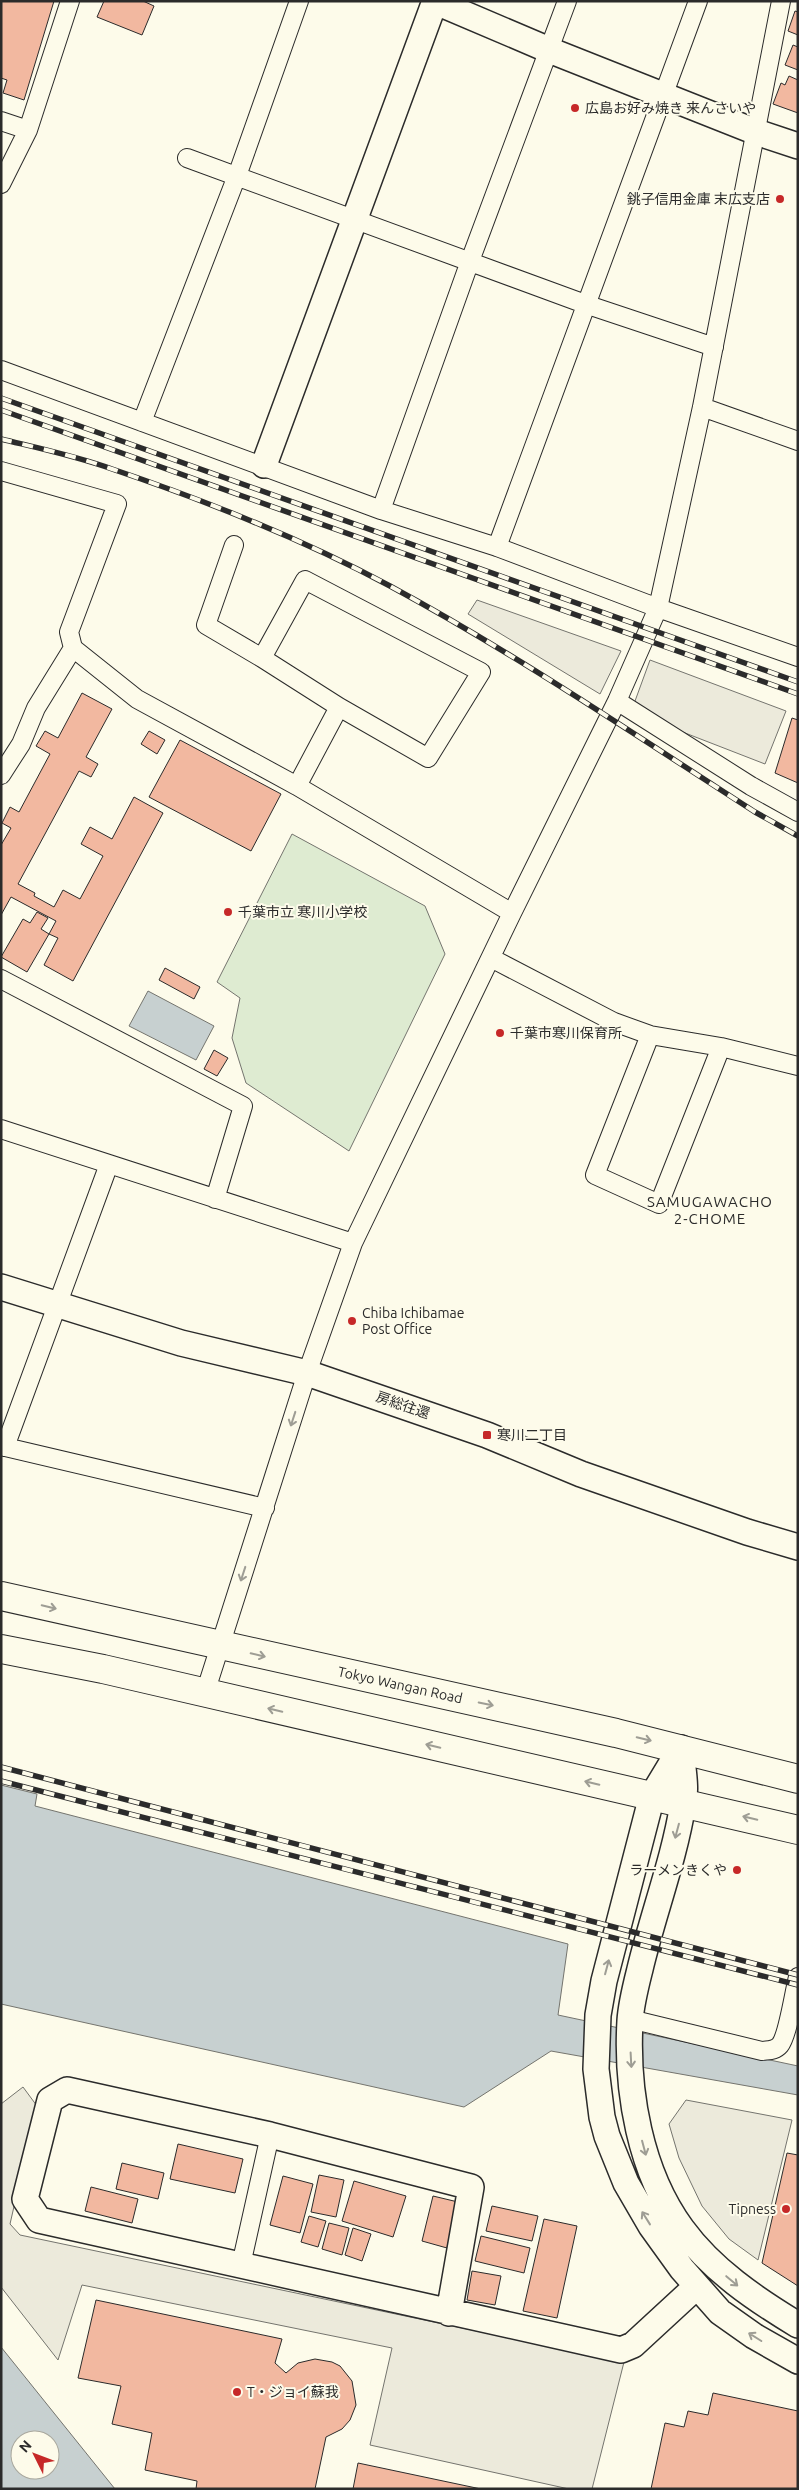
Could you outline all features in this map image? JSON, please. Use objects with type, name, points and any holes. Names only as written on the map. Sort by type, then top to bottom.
[{"type":"highway","name":"Tokyo Wangan Road","points":[[1,1596],[681,1748],[798,1779]]},
{"type":"highway","points":[[1,1635],[103,1669]]},
{"type":"highway","points":[[1,1649],[103,1669],[798,1830]]},
{"type":"street","points":[[1,184],[28,130],[70,1]]},
{"type":"street","points":[[142,422],[236,176],[299,1]]},
{"type":"street","points":[[264,465],[435,1],[549,50],[756,132],[798,146]]},
{"type":"street","points":[[381,510],[470,261],[568,1]]},
{"type":"street","points":[[497,547],[698,1]]},
{"type":"street","points":[[205,1693],[308,1373],[353,1243],[512,913],[617,701],[658,608],[702,407],[781,1]]},
{"type":"street","points":[[1,121],[28,130]]},
{"type":"street","points":[[187,158],[585,304],[714,347]]},
{"type":"street","points":[[1,370],[264,465],[381,510],[497,547],[658,608],[798,657]]},
{"type":"street","points":[[702,407],[798,441]]},
{"type":"street","points":[[1,471],[117,504],[69,632],[73,648],[137,699],[297,786],[512,913]]},
{"type":"street","points":[[234,545],[206,625],[340,708],[428,758],[481,672],[305,580],[262,658]]},
{"type":"street","points":[[2,773],[21,744],[36,708],[73,648]]},
{"type":"street","points":[[617,701],[751,786],[798,812]]},
{"type":"street","points":[[297,786],[340,708]]},
{"type":"street","points":[[491,958],[614,1022],[650,1035],[721,1047],[798,1066]]},
{"type":"street","points":[[1,980],[243,1106],[215,1199]]},
{"type":"street","points":[[650,1035],[595,1175],[659,1204],[721,1047]]},
{"type":"street","points":[[1,1129],[353,1243]]},
{"type":"street","points":[[110,1164],[3,1446],[264,1508]]},
{"type":"street","name":"房総往還","points":[[1,1287],[181,1343],[308,1373],[487,1435],[581,1474],[747,1532],[798,1547]]},
{"type":"street","points":[[681,1748],[652,1796],[604,1981],[598,2015],[596,2069],[605,2130],[626,2183],[651,2226],[697,2286],[720,2312],[754,2336],[798,2360]]},
{"type":"street","points":[[681,1748],[684,1803],[640,1970],[630,2019],[634,2100],[654,2179],[665,2204],[682,2230],[720,2270],[741,2288],[798,2324]]},
{"type":"street","points":[[630,2019],[762,2050],[772,2050],[779,2046],[784,2037],[798,1977]]},
{"type":"street","points":[[449,2313],[471,2187],[270,2135],[67,2090],[50,2100],[25,2198],[39,2220],[449,2313],[621,2350],[634,2345],[697,2286]]},
{"type":"street","points":[[241,2265],[270,2135]]},
{"type":"green space","points":[[292,834],[425,906],[445,954],[349,1151],[246,1083],[232,1038],[240,998],[217,982]]},
{"type":"shaded area","points":[[477,600],[621,651],[600,694],[468,614]]},
{"type":"shaded area","points":[[650,660],[786,711],[765,764],[631,712]]},
{"type":"shaded area","points":[[148,991],[214,1026],[196,1060],[129,1026]]},
{"type":"shaded area","points":[[1,1785],[37,1794],[35,1806],[568,1944],[558,2015],[798,2066],[798,2095],[551,2051],[464,2107],[1,2004]]},
{"type":"shaded area","points":[[23,2087],[37,2106],[10,2224],[20,2235],[624,2362],[592,2489],[569,2489],[370,2445],[392,2348],[82,2285],[58,2360],[1,2287],[1,2104]]},
{"type":"shaded area","points":[[686,2100],[792,2120],[758,2260],[729,2239],[702,2206],[679,2158],[669,2124]]},
{"type":"shaded area","points":[[1,2347],[115,2489],[1,2489]]},
{"type":"building","points":[[1,1],[54,1],[24,100],[3,93],[7,80],[1,78]]},
{"type":"building","points":[[104,1],[143,1],[154,6],[142,35],[97,17]]},
{"type":"building","points":[[795,11],[798,12],[798,35],[788,31]]},
{"type":"building","points":[[793,45],[798,47],[798,70],[785,65]]},
{"type":"building","points":[[789,76],[798,80],[798,113],[773,104],[781,83],[785,85]]},
{"type":"building","points":[[82,693],[112,709],[86,757],[98,764],[91,777],[79,771],[18,884],[35,893],[34,896],[54,907],[63,890],[80,899],[103,856],[81,844],[90,827],[112,839],[134,797],[163,813],[73,981],[44,965],[58,938],[49,934],[56,921],[11,897],[1,915],[1,845],[11,828],[2,823],[10,807],[19,812],[50,754],[36,746],[45,731],[58,738]]},
{"type":"building","points":[[792,718],[798,720],[798,783],[775,773]]},
{"type":"building","points":[[149,731],[165,740],[157,754],[141,744]]},
{"type":"building","points":[[180,740],[281,794],[251,851],[149,797]]},
{"type":"building","points":[[37,912],[48,918],[41,929],[49,934],[27,972],[1,957],[23,919],[30,923]]},
{"type":"building","points":[[165,968],[200,987],[194,999],[159,980]]},
{"type":"building","points":[[214,1050],[228,1058],[217,1076],[204,1069]]},
{"type":"building","points":[[178,2144],[243,2159],[235,2193],[170,2179]]},
{"type":"building","name":"Tipness","points":[[787,2153],[798,2155],[798,2286],[762,2263]]},
{"type":"building","points":[[122,2163],[164,2173],[158,2199],[116,2189]]},
{"type":"building","points":[[319,2175],[344,2180],[336,2217],[311,2212]]},
{"type":"building","points":[[283,2176],[313,2184],[300,2233],[270,2225]]},
{"type":"building","points":[[354,2181],[406,2196],[393,2237],[342,2221]]},
{"type":"building","points":[[91,2187],[138,2199],[132,2223],[85,2211]]},
{"type":"building","points":[[433,2196],[458,2202],[447,2248],[422,2241]]},
{"type":"building","points":[[492,2206],[538,2216],[532,2241],[486,2231]]},
{"type":"building","points":[[309,2216],[326,2221],[318,2247],[301,2242]]},
{"type":"building","points":[[544,2219],[577,2226],[557,2318],[523,2311]]},
{"type":"building","points":[[329,2223],[349,2228],[342,2255],[322,2249]]},
{"type":"building","points":[[353,2228],[371,2234],[362,2261],[345,2255]]},
{"type":"building","points":[[481,2236],[530,2248],[524,2273],[475,2261]]},
{"type":"building","points":[[472,2271],[501,2276],[495,2305],[467,2300]]},
{"type":"building","name":"T・ジョイ蘇我","points":[[96,2300],[282,2339],[275,2363],[286,2373],[298,2363],[315,2359],[332,2362],[340,2366],[352,2381],[356,2405],[350,2420],[342,2429],[326,2437],[315,2489],[196,2489],[197,2481],[145,2470],[152,2433],[112,2424],[121,2386],[78,2378]]},
{"type":"building","points":[[713,2393],[798,2411],[798,2489],[651,2489],[665,2423],[684,2427],[688,2411],[708,2415]]},
{"type":"building","points":[[358,2463],[481,2489],[353,2489]]},
{"type":"railway","points":[[1,398],[798,682]]},
{"type":"railway","points":[[1,410],[798,694]]},
{"type":"railway","points":[[1,439],[57,452],[148,481],[254,522],[323,552],[390,586],[483,639],[755,812],[798,836]]},
{"type":"railway","points":[[1,1767],[798,1975]]},
{"type":"railway","points":[[1,1781],[798,1985]]},
{"type":"place","name":"広島お好み焼き 来んさいや","points":[[575,108]]},
{"type":"place","name":"銚子信用金庫 末広支店","points":[[780,199]]},
{"type":"place","name":"千葉市立 寒川小学校","points":[[228,912]]},
{"type":"place","name":"千葉市寒川保育所","points":[[500,1033]]},
{"type":"place","name":"Chiba Ichibamae Post Office","points":[[352,1321]]},
{"type":"place","name":"寒川二丁目","points":[[487,1435]]},
{"type":"place","name":"ラーメンきくや","points":[[737,1870]]},
{"type":"place","name":"Tipness","points":[[786,2209]]},
{"type":"place","name":"T・ジョイ蘇我","points":[[237,2392]]},
{"type":"district","name":"SAMUGAWACHO 2-CHOME","points":[[710,1210]]}]
